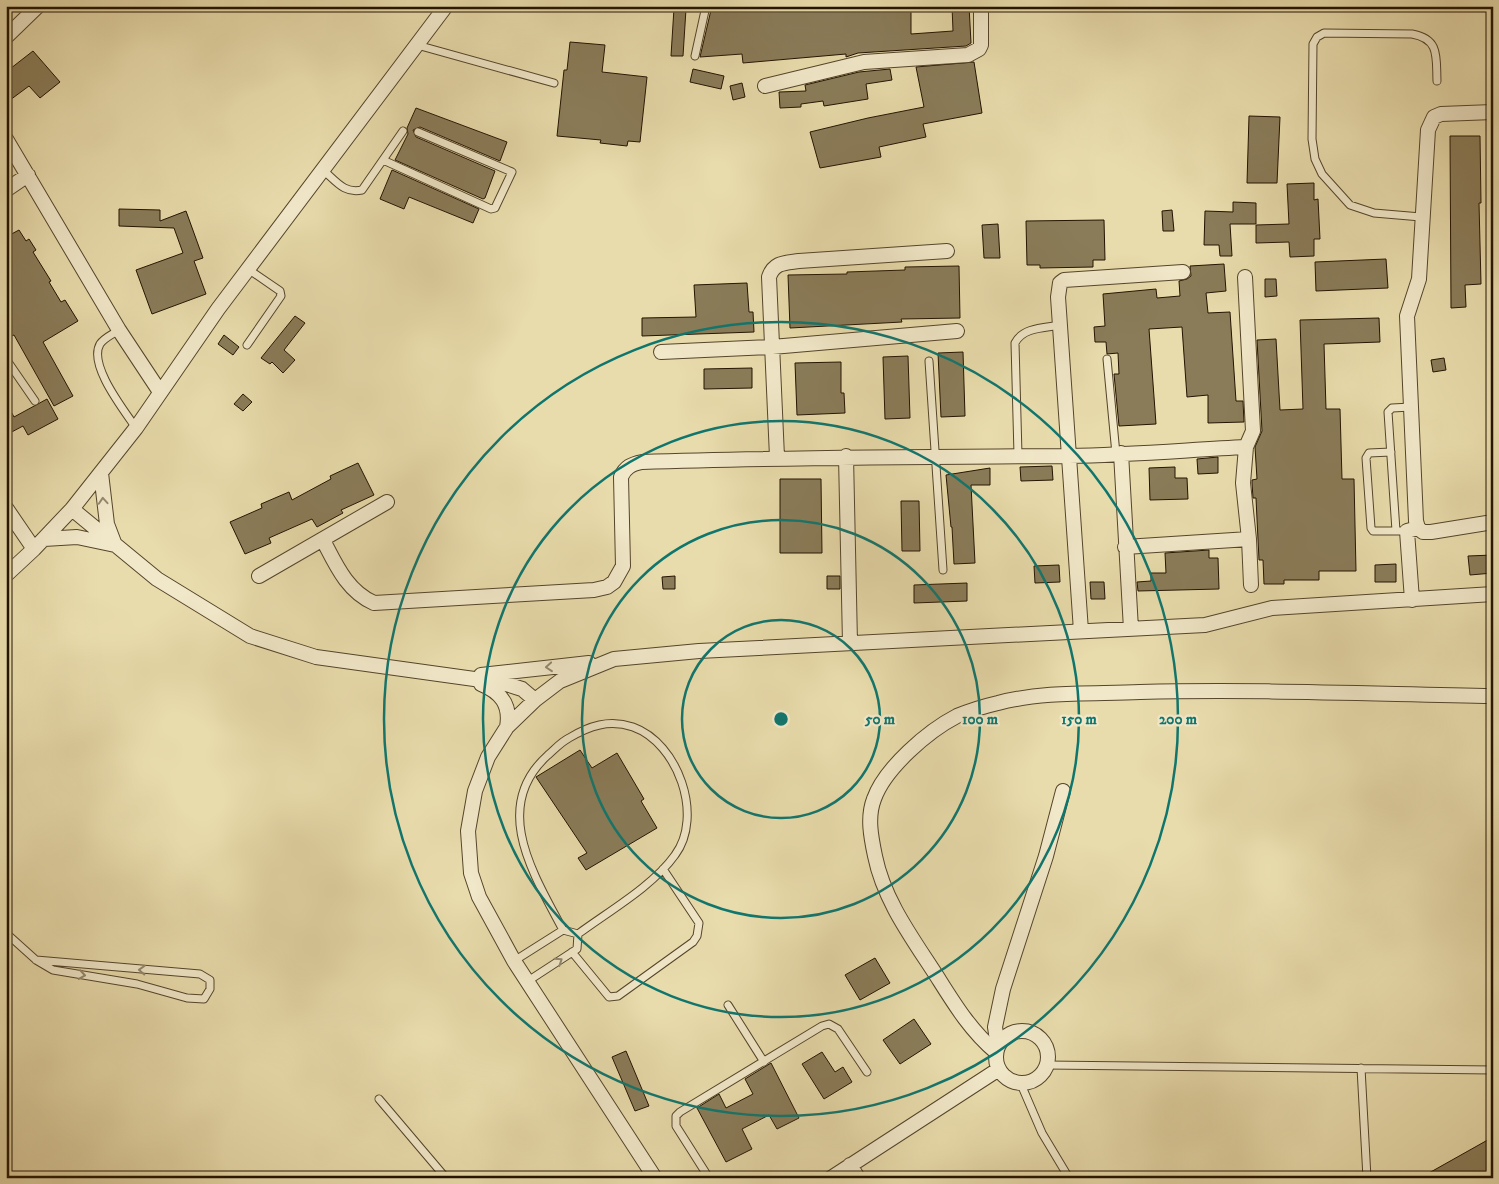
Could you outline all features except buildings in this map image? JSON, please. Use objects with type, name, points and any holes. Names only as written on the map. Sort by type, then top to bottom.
[{"type":"street","points":[[6,37],[38,6]]},
{"type":"street","points":[[6,575],[34,550],[72,509],[136,428],[248,269],[446,6]]},
{"type":"street","points":[[765,86],[864,62],[968,55],[980,49],[981,6]]},
{"type":"street","points":[[1412,600],[1407,530],[1416,521],[1407,316],[1419,279],[1430,122],[1434,117],[1441,114],[1493,112]]},
{"type":"street","points":[[6,139],[119,330],[160,392]]},
{"type":"street","points":[[6,190],[28,176]]},
{"type":"street","points":[[777,457],[769,277],[771,270],[780,263],[947,251]]},
{"type":"street","points":[[1081,631],[1058,288],[1064,280],[1183,272]]},
{"type":"street","points":[[1245,277],[1253,431],[1246,447],[1243,483],[1249,539],[1251,586]]},
{"type":"street","points":[[660,352],[772,347],[957,331]]},
{"type":"street","points":[[323,540],[345,580],[355,592],[374,603],[594,590],[607,588],[614,582],[623,566],[620,490],[624,470],[632,464],[642,462],[777,457],[937,458],[1070,456],[1246,447]]},
{"type":"street","points":[[1118,454],[1130,629]]},
{"type":"street","points":[[846,456],[850,643]]},
{"type":"street","points":[[101,473],[107,524],[116,545]]},
{"type":"street","points":[[259,576],[387,502]]},
{"type":"street","points":[[6,508],[34,550]]},
{"type":"street","points":[[72,509],[156,579],[250,636],[316,657],[503,682],[522,689],[535,700]]},
{"type":"street","points":[[1407,530],[1431,532],[1493,522]]},
{"type":"street","points":[[44,539],[77,537],[116,545]]},
{"type":"street","points":[[1125,547],[1249,539]]},
{"type":"street","points":[[463,677],[698,651],[1205,625],[1272,608],[1493,594]]},
{"type":"street","points":[[614,659],[560,681],[535,700],[507,727],[488,757],[475,791],[468,832],[471,873],[479,897],[514,962],[655,1178]]},
{"type":"street","points":[[463,677],[494,689],[502,698],[507,707],[507,727]]},
{"type":"street","points":[[997,1049],[979,1038],[907,931],[886,892],[874,852],[870,822],[873,800],[883,782],[899,763],[930,734],[957,716],[999,702],[1044,696],[1214,690],[1493,696]]},
{"type":"street","points":[[997,1049],[1005,1037],[1013,1033],[1029,1032],[1042,1041],[1046,1049],[1046,1065],[1036,1078],[1020,1082],[1004,1076],[999,1069],[997,1049],[995,1027],[1003,989],[1046,856],[1063,791]]},
{"type":"street","points":[[831,1178],[999,1069]]},
{"type":"street","points":[[850,1165],[858,1178]]},
{"type":"lane","points":[[695,56],[706,6]]},
{"type":"lane","points":[[1422,217],[1374,213],[1350,205],[1322,174],[1315,159],[1312,139],[1312,44],[1317,37],[1324,33],[1412,34],[1424,36],[1433,45],[1436,54],[1437,81]]},
{"type":"lane","points":[[417,45],[554,84]]},
{"type":"lane","points":[[323,170],[345,190],[353,192],[362,190],[403,131]]},
{"type":"lane","points":[[383,160],[495,208],[512,172],[418,132]]},
{"type":"lane","points":[[247,345],[281,296],[280,291],[248,269]]},
{"type":"lane","points":[[1018,456],[1015,343],[1019,335],[1025,331],[1061,326]]},
{"type":"lane","points":[[119,330],[101,342],[97,351],[98,359],[100,370],[136,428]]},
{"type":"lane","points":[[6,359],[35,401]]},
{"type":"lane","points":[[1107,359],[1118,454]]},
{"type":"lane","points":[[929,362],[937,458],[943,570]]},
{"type":"lane","points":[[1391,452],[1369,453],[1366,458],[1371,528],[1377,532],[1407,530],[1391,452],[1389,409],[1411,407]]},
{"type":"lane","points":[[528,981],[577,948],[578,934],[656,876],[676,854],[684,836],[687,814],[686,792],[678,773],[666,754],[653,739],[634,727],[608,723],[587,728],[565,740],[536,766],[523,789],[519,819],[524,850],[563,930]]},
{"type":"lane","points":[[572,952],[610,997],[618,996],[693,942],[697,936],[699,923],[662,869]]},
{"type":"lane","points":[[514,962],[563,930],[578,934]]},
{"type":"lane","points":[[6,933],[36,960],[53,970],[137,984],[187,998],[204,999],[210,989],[210,980],[200,974],[36,960]]},
{"type":"lane","points":[[728,1005],[764,1062]]},
{"type":"lane","points":[[709,1178],[676,1126],[676,1116],[822,1026],[830,1024],[838,1029],[867,1072]]},
{"type":"lane","points":[[1046,1065],[1493,1070]]},
{"type":"lane","points":[[1361,1068],[1367,1178]]},
{"type":"lane","points":[[1020,1082],[1042,1133],[1070,1178]]},
{"type":"lane","points":[[379,1099],[446,1178]]}]
